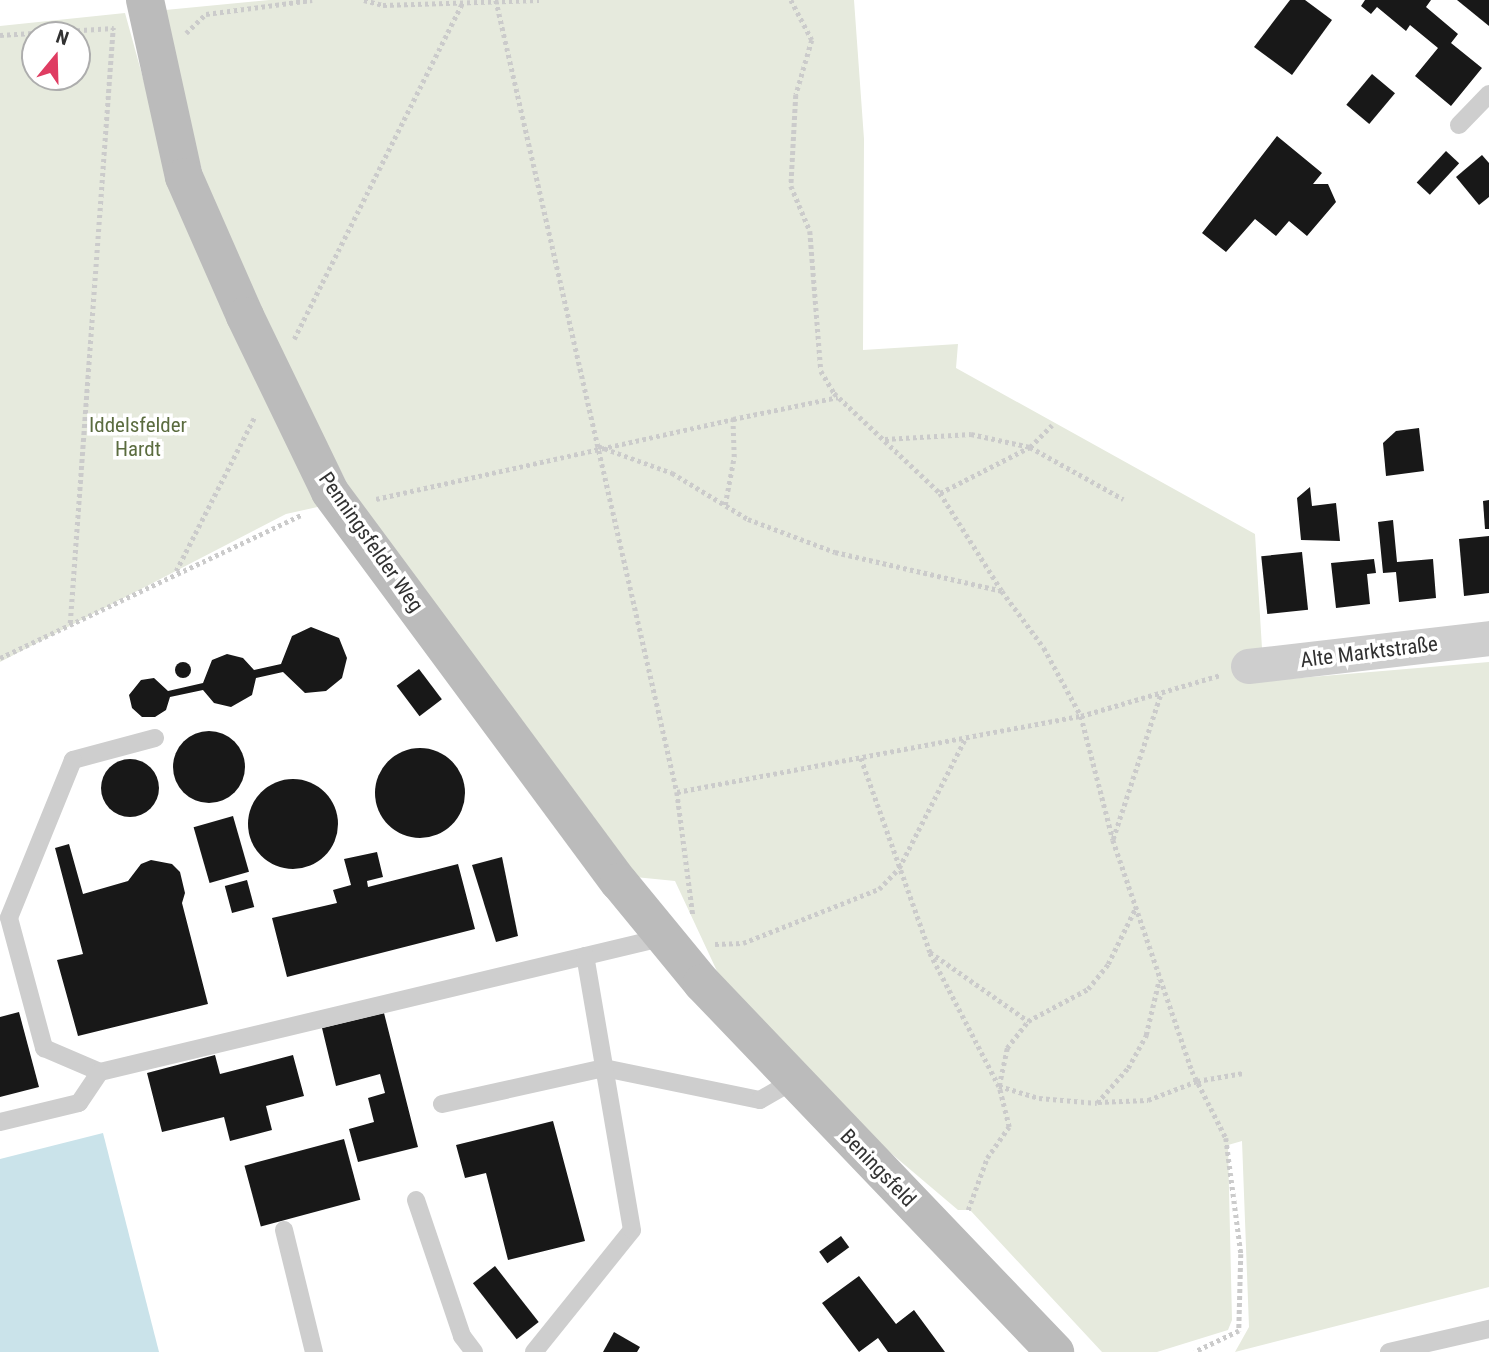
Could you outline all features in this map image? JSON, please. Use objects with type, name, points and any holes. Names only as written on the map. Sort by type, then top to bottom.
[{"type":"street","name":"Penningsfelder Weg","points":[[136,20],[184,177],[275,378],[341,506],[619,882],[679,928],[702,984]]},
{"type":"street","name":"Alte Marktstraße","points":[[1248,666],[1489,638]]},
{"type":"street","name":"Beningsfeld","points":[[702,984],[1055,1352]]},
{"type":"lane","points":[[1459,125],[1489,94]]},
{"type":"lane","points":[[155,738],[73,760],[9,918],[44,1048],[100,1072],[585,956],[679,928]]},
{"type":"lane","points":[[534,1352],[632,1230],[585,956]]},
{"type":"lane","points":[[442,1104],[604,1068],[760,1100],[794,1080]]},
{"type":"lane","points":[[0,1122],[79,1103],[100,1072]]},
{"type":"lane","points":[[416,1200],[462,1336],[474,1352]]},
{"type":"lane","points":[[284,1230],[314,1352]]},
{"type":"lane","points":[[1389,1352],[1489,1329]]},
{"type":"path","points":[[0,36],[136,20],[189,33],[206,14],[312,0]]},
{"type":"path","points":[[364,0],[383,5],[539,0]]},
{"type":"path","points":[[791,0],[811,40],[796,95],[791,186],[810,231],[821,371],[838,397],[940,494],[1002,591],[1044,648],[1082,716],[1113,840],[1197,1081],[1226,1138],[1241,1254],[1239,1331],[1195,1352]]},
{"type":"path","points":[[496,1],[677,792],[679,928]]},
{"type":"path","points":[[176,571],[463,2]]},
{"type":"path","points":[[70,624],[136,20]]},
{"type":"path","points":[[0,658],[290,517],[598,446],[838,397]]},
{"type":"path","points":[[724,505],[734,457],[733,419]]},
{"type":"path","points":[[940,494],[1031,447],[1052,425]]},
{"type":"path","points":[[884,439],[971,434],[1031,447],[1123,499]]},
{"type":"path","points":[[598,446],[672,473],[748,519],[835,552],[1002,591]]},
{"type":"path","points":[[677,792],[1082,716],[1248,666]]},
{"type":"path","points":[[1113,840],[1161,693]]},
{"type":"path","points":[[702,984],[697,945],[743,943],[879,889],[899,868],[965,738]]},
{"type":"path","points":[[861,758],[930,952],[999,1086],[1009,1127],[987,1158],[966,1216],[947,1240]]},
{"type":"path","points":[[999,1086],[1007,1048],[1028,1021],[1088,989],[1108,964],[1136,906]]},
{"type":"path","points":[[930,952],[1028,1021]]},
{"type":"path","points":[[1097,1102],[1128,1068],[1146,1035],[1160,977]]},
{"type":"path","points":[[999,1086],[1039,1098],[1097,1102],[1148,1100],[1197,1081],[1243,1073]]},
{"type":"green space","points":[[269,0],[854,0],[864,139],[863,350],[958,344],[956,368],[1255,534],[1264,681],[1489,662],[1489,1287],[1235,1352],[1249,1327],[1242,1141],[1228,1145],[1232,1320],[1228,1330],[1157,1352],[1102,1352],[970,1210],[958,1210],[860,1127],[723,984],[675,881],[635,877],[355,499],[222,238],[155,11]]},
{"type":"green space","name":"Iddelsfelder Hardt","points":[[125,13],[159,136],[331,504],[286,514],[0,662],[0,26],[21,24],[21,91],[91,91],[91,21],[48,21]]},
{"type":"water","points":[[103,1133],[159,1352],[0,1352],[0,1159]]},
{"type":"building","points":[[1290,0],[1305,0],[1332,20],[1292,75],[1254,47]]},
{"type":"building","points":[[1365,0],[1431,0],[1426,7],[1458,34],[1451,43],[1482,68],[1451,106],[1415,76],[1438,48],[1410,25],[1406,31],[1377,7],[1371,14],[1361,6]]},
{"type":"building","points":[[1457,0],[1489,0],[1489,26]]},
{"type":"building","points":[[1372,74],[1395,93],[1369,124],[1346,105]]},
{"type":"building","points":[[1277,136],[1322,173],[1313,184],[1328,184],[1336,202],[1307,236],[1289,221],[1276,236],[1255,219],[1226,252],[1202,233]]},
{"type":"building","points":[[1446,151],[1459,163],[1430,195],[1417,182]]},
{"type":"building","points":[[1482,155],[1489,163],[1489,197],[1479,205],[1456,177]]},
{"type":"building","points":[[1419,428],[1424,471],[1386,476],[1383,443],[1396,431]]},
{"type":"building","points":[[1310,487],[1312,506],[1336,503],[1340,541],[1301,540],[1297,498]]},
{"type":"building","points":[[1489,500],[1489,529],[1485,529],[1483,501]]},
{"type":"building","points":[[1393,520],[1397,562],[1433,559],[1436,598],[1399,602],[1396,572],[1383,573],[1378,522]]},
{"type":"building","points":[[1489,536],[1489,593],[1464,596],[1459,539]]},
{"type":"building","points":[[1302,552],[1308,610],[1267,614],[1261,556]]},
{"type":"building","points":[[1374,559],[1376,573],[1367,574],[1370,604],[1336,608],[1331,563]]},
{"type":"building","points":[[311,627],[339,638],[347,658],[342,678],[326,691],[305,693],[283,672],[256,678],[252,695],[231,707],[214,703],[203,690],[170,697],[166,710],[155,717],[142,717],[132,708],[129,695],[141,680],[154,678],[168,691],[203,683],[212,660],[227,654],[243,658],[254,670],[281,664],[292,636]]},
{"type":"building","points":[[180,662],[186,662],[191,670],[189,676],[180,678],[175,673],[175,667]]},
{"type":"building","points":[[419,669],[442,699],[420,716],[397,686]]},
{"type":"building","points":[[216,731],[235,741],[243,753],[243,781],[235,793],[223,801],[202,803],[183,793],[175,781],[173,760],[183,741],[195,733]]},
{"type":"building","points":[[420,748],[437,751],[452,761],[462,776],[465,793],[462,810],[452,825],[437,835],[420,838],[403,835],[388,825],[378,810],[375,793],[378,776],[388,761],[403,751]]},
{"type":"building","points":[[124,759],[136,759],[151,767],[159,782],[159,794],[151,809],[136,817],[124,817],[109,809],[101,794],[101,782],[109,767]]},
{"type":"building","points":[[293,779],[310,782],[325,792],[335,807],[338,824],[335,841],[325,856],[310,866],[293,869],[276,866],[261,856],[251,841],[248,824],[251,807],[261,792],[276,782]]},
{"type":"building","points":[[233,816],[249,872],[210,883],[194,827]]},
{"type":"building","points":[[69,844],[83,894],[128,881],[141,864],[151,860],[172,864],[180,872],[185,893],[182,903],[208,1004],[78,1036],[57,960],[83,954],[55,848]]},
{"type":"building","points":[[377,852],[383,877],[367,881],[368,887],[458,864],[475,929],[287,977],[272,918],[337,903],[333,890],[351,885],[344,859]]},
{"type":"building","points":[[502,857],[518,936],[496,942],[472,865]]},
{"type":"building","points":[[247,880],[254,907],[232,913],[225,886]]},
{"type":"building","points":[[19,1012],[39,1087],[0,1097],[0,1017]]},
{"type":"building","points":[[384,1013],[418,1147],[358,1162],[349,1129],[374,1122],[368,1098],[385,1093],[380,1074],[336,1086],[322,1028]]},
{"type":"building","points":[[215,1055],[220,1074],[293,1055],[304,1096],[266,1106],[272,1130],[230,1141],[224,1117],[162,1132],[147,1073]]},
{"type":"building","points":[[553,1121],[585,1241],[508,1260],[486,1173],[465,1178],[456,1145]]},
{"type":"building","points":[[344,1139],[360,1200],[261,1227],[245,1166]]},
{"type":"building","points":[[841,1236],[849,1247],[827,1263],[819,1252]]},
{"type":"building","points":[[495,1266],[539,1322],[517,1339],[473,1283]]},
{"type":"building","points":[[859,1276],[896,1324],[914,1310],[945,1352],[888,1352],[878,1338],[859,1352],[822,1303]]},
{"type":"building","points":[[614,1332],[640,1347],[637,1352],[603,1352]]}]
